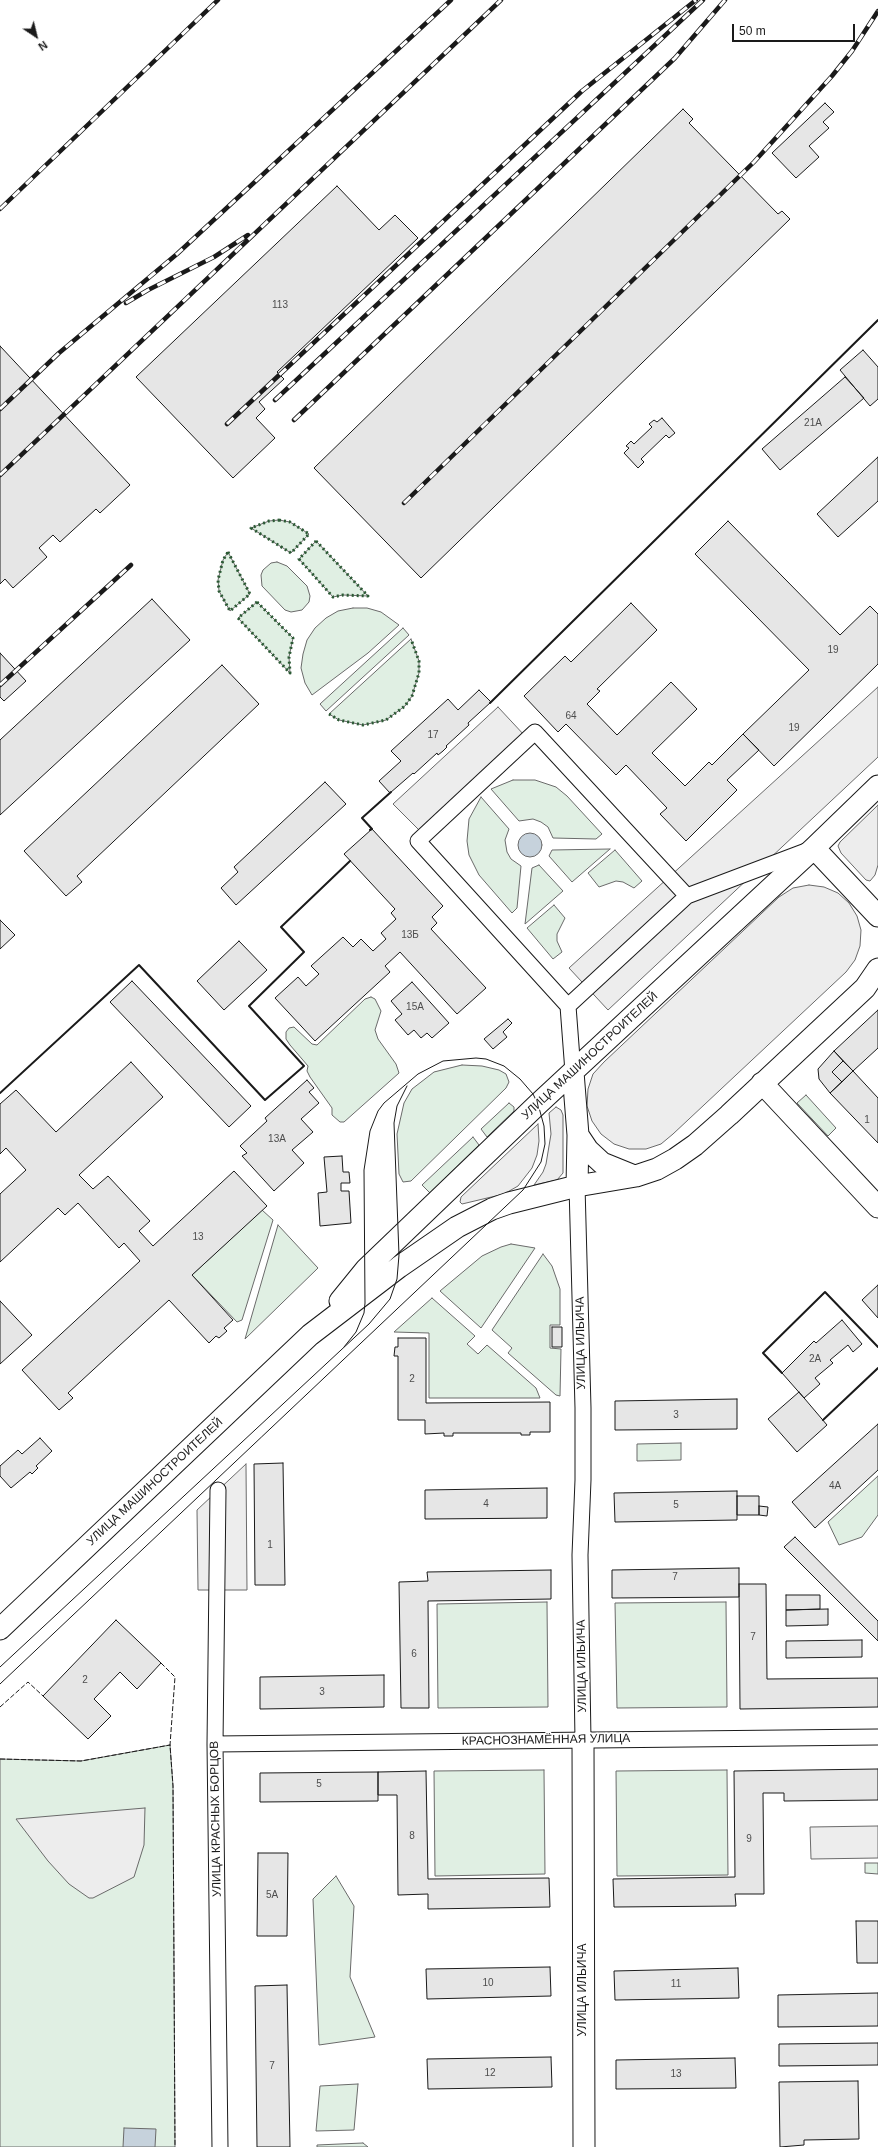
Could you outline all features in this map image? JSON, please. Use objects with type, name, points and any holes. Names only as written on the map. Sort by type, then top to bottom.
[{"type":"main road","name":"УЛИЦА МАШИНОСТРОИТЕЛЕЙ","points":[[310,1335],[366,1269],[573,1072],[814,848],[878,786]]},
{"type":"main road","points":[[814,848],[878,916]]},
{"type":"main road","name":"УЛИЦА МАШИНОСТРОИТЕЛЕЙ","points":[[0,1629],[310,1335],[399,1267],[476,1216],[509,1203],[578,1186],[636,1176],[657,1169],[695,1145],[864,988],[878,969]]},
{"type":"main road","points":[[573,1072],[578,1134],[578,1186]]},
{"type":"main road","points":[[762,1083],[878,1207]]},
{"type":"main road","points":[[578,1134],[588,1150],[602,1163],[619,1171],[636,1176]]},
{"type":"main road","name":"УЛИЦА ИЛЬИЧА","points":[[583,1740],[584,2147]]},
{"type":"street","points":[[573,1072],[568,1006],[418,841],[535,732],[687,896]]},
{"type":"street","points":[[568,1006],[687,896],[814,848]]},
{"type":"street","name":"УЛИЦА ИЛЬИЧА","points":[[578,1186],[583,1408],[583,1480],[580,1555],[583,1740]]},
{"type":"street","name":"УЛИЦА КРАСНЫХ БОРЦОВ","points":[[218,1490],[215,1744],[220,2147]]},
{"type":"street","name":"КРАСНОЗНАМЁННАЯ УЛИЦА","points":[[215,1744],[878,1738]]},
{"type":"green space","points":[[279,520],[290,522],[309,534],[291,553],[251,528],[269,521]]},
{"type":"green space","points":[[316,541],[368,596],[343,595],[333,597],[299,559]]},
{"type":"green space","points":[[228,552],[250,594],[230,611],[219,591],[218,580],[223,560]]},
{"type":"green space","points":[[277,562],[287,566],[307,586],[310,596],[309,602],[302,610],[291,612],[285,610],[262,586],[261,575],[263,570],[271,563]]},
{"type":"green space","points":[[257,602],[293,638],[289,657],[290,673],[238,618]]},
{"type":"green space","points":[[353,608],[367,608],[381,612],[399,625],[368,653],[312,695],[305,683],[301,668],[307,640],[315,628],[326,618],[338,611]]},
{"type":"green space","points":[[403,628],[409,635],[326,711],[320,704]]},
{"type":"green space","points":[[411,639],[419,661],[419,673],[412,696],[405,706],[386,720],[363,725],[339,720],[329,714]]},
{"type":"green space","points":[[513,780],[535,780],[556,787],[567,796],[602,834],[596,839],[553,838],[548,827],[541,822],[533,819],[519,821],[491,789]]},
{"type":"green space","points":[[481,797],[509,829],[505,840],[507,852],[511,859],[521,866],[517,908],[512,913],[479,875],[469,855],[467,841],[469,819]]},
{"type":"green space","points":[[610,849],[572,882],[549,856],[552,850]]},
{"type":"green space","points":[[615,850],[642,881],[634,888],[623,882],[616,881],[599,887],[588,873]]},
{"type":"green space","points":[[539,865],[563,891],[525,924],[532,868]]},
{"type":"green space","points":[[554,905],[565,918],[557,934],[557,941],[562,952],[553,959],[527,928]]},
{"type":"green space","points":[[371,997],[375,999],[381,1011],[375,1030],[378,1039],[396,1064],[399,1073],[344,1122],[340,1122],[332,1115],[332,1108],[310,1077],[307,1071],[308,1066],[286,1039],[286,1032],[289,1028],[294,1027],[312,1044],[317,1045],[365,999]]},
{"type":"green space","points":[[462,1065],[482,1066],[499,1070],[506,1074],[509,1082],[506,1088],[411,1181],[403,1182],[399,1174],[397,1134],[404,1103],[412,1089],[434,1072]]},
{"type":"green space","points":[[806,1095],[836,1128],[828,1136],[797,1103]]},
{"type":"green space","points":[[509,1103],[514,1107],[514,1111],[487,1137],[481,1129]]},
{"type":"green space","points":[[473,1137],[479,1145],[430,1193],[422,1185]]},
{"type":"green space","points":[[262,1210],[273,1220],[242,1320],[237,1322],[192,1275]]},
{"type":"green space","points":[[278,1225],[318,1268],[245,1339]]},
{"type":"green space","points":[[511,1244],[535,1248],[481,1328],[440,1291],[482,1256]]},
{"type":"green space","points":[[543,1254],[552,1266],[560,1289],[560,1325],[550,1325],[550,1348],[561,1349],[560,1396],[556,1395],[508,1353],[512,1348],[492,1330]]},
{"type":"green space","points":[[432,1298],[475,1336],[467,1344],[478,1354],[487,1345],[536,1388],[540,1398],[429,1398],[429,1333],[394,1332]]},
{"type":"green space","points":[[681,1443],[681,1460],[637,1461],[637,1444]]},
{"type":"green space","points":[[878,1476],[878,1515],[862,1537],[839,1545],[828,1522]]},
{"type":"green space","points":[[547,1602],[548,1707],[438,1708],[437,1604]]},
{"type":"green space","points":[[726,1602],[727,1707],[617,1708],[615,1603]]},
{"type":"green space","points":[[170,1745],[173,1786],[175,2147],[0,2147],[0,1759],[81,1761]]},
{"type":"green space","points":[[544,1770],[545,1874],[435,1876],[434,1771]]},
{"type":"green space","points":[[727,1770],[728,1875],[617,1876],[616,1771]]},
{"type":"green space","points":[[865,1863],[878,1863],[878,1874],[865,1873]]},
{"type":"green space","points":[[336,1876],[354,1906],[350,1977],[375,2037],[319,2045],[313,1899]]},
{"type":"green space","points":[[358,2084],[354,2130],[316,2131],[320,2086]]},
{"type":"green space","points":[[363,2143],[368,2147],[317,2147],[317,2145]]},
{"type":"shaded area","points":[[878,687],[878,757],[608,1010],[569,968]]},
{"type":"shaded area","points":[[498,707],[525,736],[421,832],[393,804]]},
{"type":"shaded area","points":[[878,805],[878,865],[875,875],[870,881],[866,880],[841,853],[838,846],[840,842]]},
{"type":"shaded area","points":[[530,833],[539,836],[542,845],[539,854],[530,857],[521,854],[518,845],[521,836]]},
{"type":"shaded area","points":[[809,885],[824,887],[838,893],[849,903],[857,916],[861,930],[860,946],[855,960],[846,972],[661,1144],[646,1149],[629,1149],[614,1144],[601,1134],[592,1121],[587,1106],[588,1089],[593,1074],[779,897],[793,888]]},
{"type":"shaded area","points":[[556,1107],[561,1110],[563,1115],[563,1173],[557,1180],[534,1185],[543,1172],[546,1164],[551,1134],[549,1113]]},
{"type":"shaded area","points":[[538,1124],[539,1141],[537,1155],[532,1168],[518,1186],[504,1194],[462,1204],[460,1202],[461,1197]]},
{"type":"shaded area","points":[[246,1464],[247,1590],[198,1590],[197,1510]]},
{"type":"shaded area","points":[[145,1808],[144,1845],[134,1877],[93,1898],[89,1898],[69,1884],[48,1861],[16,1819]]},
{"type":"shaded area","points":[[878,1826],[878,1858],[811,1859],[810,1827]]},
{"type":"shaded area","points":[[124,2128],[156,2129],[155,2147],[123,2147]]},
{"type":"building","points":[[825,103],[834,112],[823,122],[829,128],[809,146],[819,157],[796,178],[772,153]]},
{"type":"building","points":[[683,109],[693,119],[689,123],[778,214],[782,211],[790,219],[421,578],[314,468]]},
{"type":"building","points":[[337,186],[379,230],[395,215],[418,238],[277,372],[284,379],[259,402],[265,409],[256,418],[275,438],[233,478],[136,377]]},
{"type":"building","points":[[0,346],[130,485],[100,513],[96,509],[60,542],[53,535],[39,548],[47,557],[13,588],[5,579],[0,584]]},
{"type":"building","points":[[863,350],[878,367],[878,399],[870,406],[840,370]]},
{"type":"building","points":[[845,377],[864,398],[780,470],[762,449]]},
{"type":"building","points":[[662,418],[675,433],[669,438],[666,435],[641,459],[644,462],[638,468],[624,453],[629,448],[626,446],[631,441],[634,444],[652,427],[649,424],[654,420],[657,422]]},
{"type":"building","points":[[878,457],[878,501],[838,537],[817,514]]},
{"type":"building","points":[[728,521],[840,635],[870,606],[878,614],[878,664],[774,766],[743,734],[809,670],[695,554]]},
{"type":"building","points":[[152,599],[190,640],[0,815],[0,740]]},
{"type":"building","points":[[631,603],[657,630],[597,689],[600,691],[587,704],[617,735],[671,682],[697,709],[652,753],[685,786],[709,762],[712,765],[743,734],[759,750],[727,780],[737,790],[686,841],[660,814],[667,808],[626,765],[616,775],[566,724],[558,732],[524,696],[565,656],[571,662]]},
{"type":"building","points":[[0,653],[26,681],[4,701],[0,697]]},
{"type":"building","points":[[222,665],[259,704],[77,876],[82,882],[66,896],[24,851]]},
{"type":"building","points":[[479,690],[491,702],[468,723],[469,725],[446,746],[447,747],[443,751],[438,755],[437,753],[390,793],[379,781],[401,761],[391,751],[448,699],[458,710]]},
{"type":"building","points":[[325,782],[346,804],[236,905],[221,888],[238,872],[234,867]]},
{"type":"building","points":[[372,829],[443,906],[432,917],[437,923],[431,929],[486,988],[457,1014],[400,952],[385,966],[390,972],[315,1041],[275,998],[298,977],[306,986],[319,974],[311,966],[343,937],[353,947],[361,939],[373,951],[386,939],[381,933],[396,919],[391,913],[395,909],[344,854]]},
{"type":"building","points":[[0,920],[15,935],[0,949]]},
{"type":"building","points":[[239,941],[267,970],[224,1010],[197,981]]},
{"type":"building","points":[[132,981],[251,1106],[229,1127],[110,1002]]},
{"type":"building","points":[[412,982],[449,1023],[432,1038],[427,1033],[421,1038],[414,1030],[408,1035],[395,1020],[402,1014],[391,1001]]},
{"type":"building","points":[[878,1010],[878,1048],[853,1071],[834,1051]]},
{"type":"building","points":[[508,1019],[512,1023],[503,1032],[507,1037],[493,1049],[484,1039]]},
{"type":"building","points":[[834,1051],[843,1061],[832,1072],[842,1082],[830,1093],[819,1079],[818,1069]]},
{"type":"building","points":[[843,1061],[853,1071],[842,1082],[832,1072]]},
{"type":"building","points":[[131,1062],[163,1097],[79,1175],[93,1189],[108,1176],[150,1221],[139,1231],[153,1246],[234,1171],[267,1206],[192,1275],[233,1320],[224,1328],[227,1331],[219,1338],[216,1336],[209,1343],[169,1300],[68,1393],[73,1398],[59,1410],[22,1370],[140,1261],[124,1243],[119,1248],[78,1203],[65,1215],[58,1208],[0,1262],[0,1194],[26,1170],[6,1148],[0,1154],[0,1104],[16,1090],[56,1132]]},
{"type":"building","points":[[853,1071],[878,1098],[878,1143],[830,1093]]},
{"type":"building","points":[[307,1080],[314,1088],[309,1092],[319,1103],[301,1119],[313,1132],[292,1150],[304,1163],[274,1191],[242,1156],[247,1153],[240,1146],[267,1121],[265,1118]]},
{"type":"building","points":[[342,1156],[343,1172],[349,1172],[350,1183],[341,1183],[341,1191],[349,1191],[351,1223],[320,1226],[318,1193],[327,1192],[324,1157]]},
{"type":"building","points":[[878,1285],[878,1318],[862,1300]]},
{"type":"building","points":[[0,1301],[32,1335],[0,1364]]},
{"type":"building","points":[[842,1320],[862,1344],[853,1352],[848,1345],[830,1360],[833,1363],[815,1378],[820,1384],[804,1398],[782,1373],[814,1341],[816,1343]]},
{"type":"building","points":[[552,1327],[562,1327],[562,1347],[552,1347]]},
{"type":"building","points":[[398,1338],[426,1338],[426,1403],[550,1402],[550,1432],[530,1432],[530,1435],[521,1435],[521,1433],[453,1433],[453,1436],[444,1436],[444,1433],[425,1434],[425,1420],[398,1420],[398,1356],[394,1356],[395,1347],[398,1347]]},
{"type":"building","points":[[799,1392],[827,1425],[797,1452],[768,1419]]},
{"type":"building","points":[[737,1399],[737,1429],[615,1430],[615,1401]]},
{"type":"building","points":[[878,1424],[878,1470],[815,1528],[792,1502]]},
{"type":"building","points":[[40,1438],[52,1451],[36,1466],[38,1468],[32,1474],[30,1472],[11,1488],[0,1476],[0,1466],[18,1450],[22,1454]]},
{"type":"building","points":[[283,1463],[285,1585],[255,1585],[254,1464]]},
{"type":"building","points":[[547,1488],[547,1518],[425,1519],[425,1490]]},
{"type":"building","points":[[737,1491],[737,1520],[615,1522],[614,1493]]},
{"type":"building","points":[[737,1496],[759,1496],[759,1515],[737,1515]]},
{"type":"building","points":[[759,1506],[768,1507],[767,1516],[759,1515]]},
{"type":"building","points":[[795,1537],[878,1621],[878,1641],[784,1547]]},
{"type":"building","points":[[739,1568],[739,1597],[612,1598],[612,1570]]},
{"type":"building","points":[[551,1570],[551,1599],[428,1601],[429,1708],[401,1708],[399,1582],[428,1581],[427,1572]]},
{"type":"building","points":[[739,1584],[766,1584],[767,1679],[878,1678],[878,1707],[740,1709]]},
{"type":"building","points":[[786,1595],[820,1595],[820,1609],[786,1610]]},
{"type":"building","points":[[828,1609],[828,1625],[786,1626],[786,1610]]},
{"type":"building","points":[[116,1620],[161,1663],[137,1689],[120,1672],[94,1699],[111,1716],[88,1739],[43,1696]]},
{"type":"building","points":[[862,1640],[862,1657],[786,1658],[786,1641]]},
{"type":"building","points":[[384,1675],[384,1707],[260,1709],[260,1677]]},
{"type":"building","points":[[878,1769],[878,1800],[784,1801],[784,1793],[763,1793],[764,1894],[735,1894],[736,1906],[614,1907],[613,1879],[735,1877],[734,1771]]},
{"type":"building","points":[[426,1771],[428,1879],[549,1878],[550,1907],[428,1909],[428,1894],[398,1895],[397,1795],[378,1795],[378,1772]]},
{"type":"building","points":[[378,1772],[378,1801],[260,1802],[260,1773]]},
{"type":"building","points":[[258,1853],[288,1853],[287,1936],[257,1936]]},
{"type":"building","points":[[856,1921],[878,1921],[878,1963],[857,1963]]},
{"type":"building","points":[[550,1967],[551,1996],[427,1999],[426,1969]]},
{"type":"building","points":[[738,1968],[739,1998],[615,2000],[614,1971]]},
{"type":"building","points":[[287,1985],[290,2147],[257,2147],[255,1986]]},
{"type":"building","points":[[878,1993],[878,2026],[778,2027],[778,1995]]},
{"type":"building","points":[[878,2043],[878,2065],[779,2066],[779,2044]]},
{"type":"building","points":[[551,2057],[552,2087],[428,2089],[427,2059]]},
{"type":"building","points":[[735,2058],[736,2088],[616,2089],[616,2060]]},
{"type":"building","points":[[858,2081],[859,2139],[804,2140],[804,2145],[780,2147],[779,2082]]},
{"type":"tram line","points":[[0,1684],[523,1190],[541,1162],[545,1144],[544,1126],[538,1104],[533,1094],[520,1079],[504,1066],[486,1059],[476,1058],[443,1061],[418,1074],[384,1103],[378,1111],[370,1131],[364,1170],[364,1313],[356,1332],[344,1347]]},
{"type":"tram line","points":[[0,1667],[369,1324],[390,1299],[397,1279],[399,1255],[394,1123],[397,1106],[407,1086]]},
{"type":"railway","points":[[0,209],[218,0]]},
{"type":"railway","points":[[0,409],[59,353],[177,254],[451,0]]},
{"type":"railway","points":[[0,475],[501,0]]},
{"type":"railway","points":[[227,424],[582,91],[696,0]]},
{"type":"railway","points":[[275,400],[703,0]]},
{"type":"railway","points":[[294,420],[675,58],[725,0]]},
{"type":"railway","points":[[404,503],[754,162],[832,76],[852,51],[878,11]]},
{"type":"railway","points":[[126,303],[148,290],[214,257],[248,235]]},
{"type":"railway","points":[[0,685],[131,565]]},
{"type":"hedge","points":[[279,520],[290,522],[309,534],[291,553],[251,528],[269,521],[279,520]]},
{"type":"hedge","points":[[316,541],[368,596],[343,595],[333,597],[299,559],[316,541]]},
{"type":"hedge","points":[[228,552],[250,594],[230,611],[219,591],[218,580],[223,560],[228,552]]},
{"type":"hedge","points":[[257,602],[293,638],[289,657],[290,673],[238,618],[257,602]]},
{"type":"hedge","points":[[329,714],[339,720],[363,725],[386,720],[405,706],[412,696],[419,673],[419,661],[411,639]]},
{"type":"fence","points":[[161,1663],[175,1677],[170,1745],[173,1786],[175,2147]]},
{"type":"fence","points":[[0,1707],[28,1682],[43,1696]]},
{"type":"fence","points":[[0,1759],[81,1761],[170,1745]]},
{"type":"wall","points":[[490,703],[878,320]]},
{"type":"wall","points":[[370,830],[372,829],[362,818],[391,792]]},
{"type":"wall","points":[[0,1093],[139,965],[265,1100],[304,1066],[249,1006],[304,952],[281,927],[350,861]]},
{"type":"wall","points":[[782,1373],[763,1353],[825,1292],[878,1347]]},
{"type":"wall","points":[[823,1420],[878,1368]]}]
